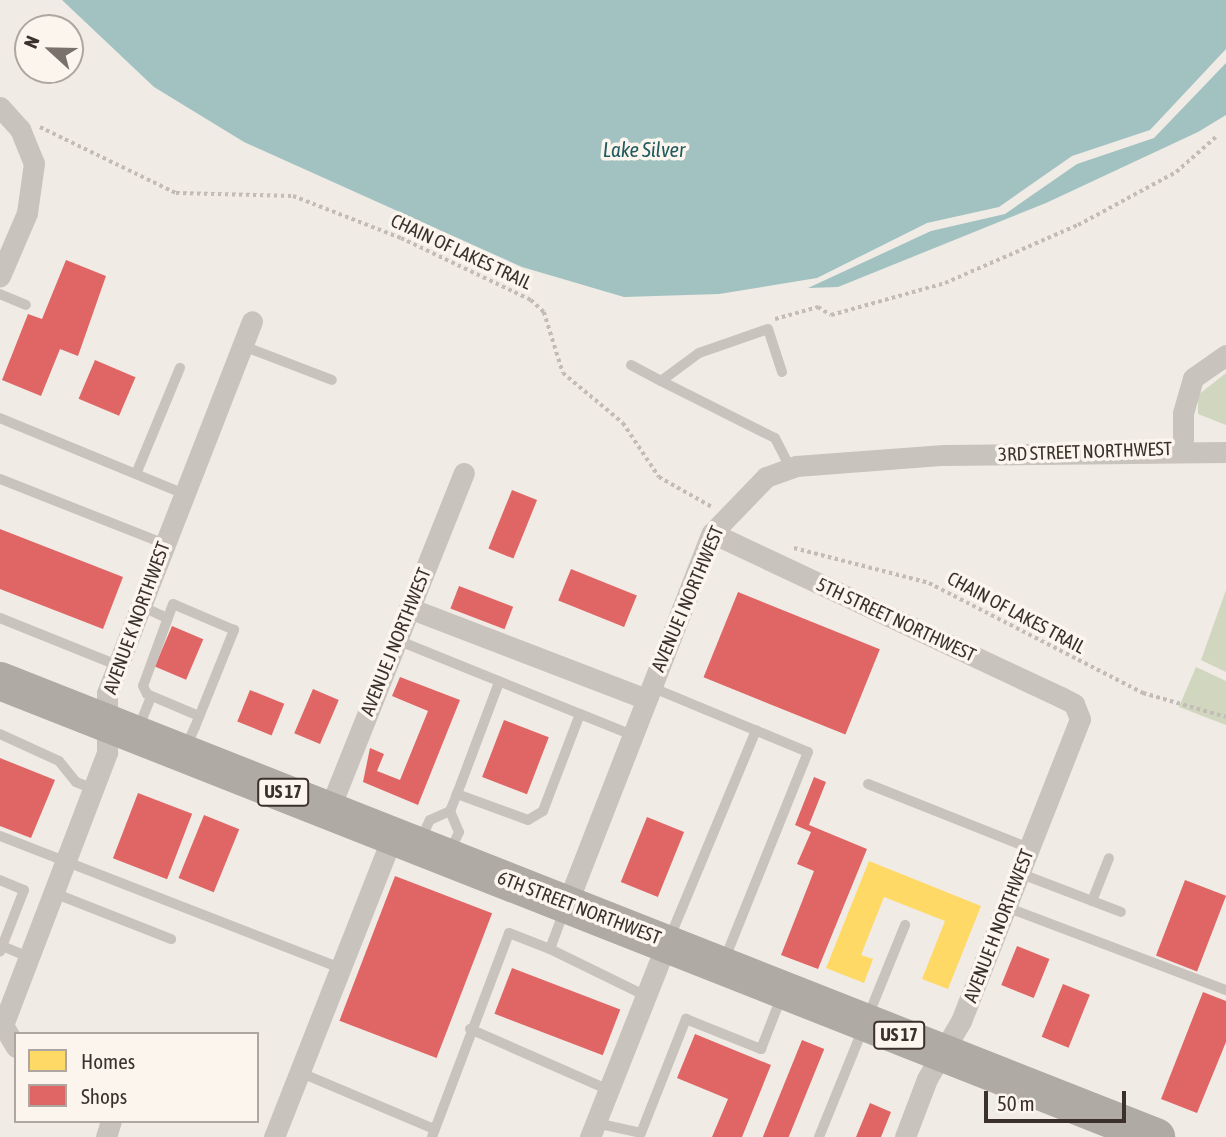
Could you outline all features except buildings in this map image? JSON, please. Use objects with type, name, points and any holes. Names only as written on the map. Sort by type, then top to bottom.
[{"type":"highway","name":"6TH STREET NORTHWEST","points":[[0,681],[1157,1137]]},
{"type":"street","points":[[0,107],[20,128],[32,175],[27,213],[0,276]]},
{"type":"street","name":"AVENUE K NORTHWEST","points":[[8,1041],[3,1026],[107,752],[121,728],[117,665],[252,321]]},
{"type":"street","points":[[1183,449],[1183,413],[1193,378],[1226,355]]},
{"type":"street","name":"3RD STREET NORTHWEST","points":[[944,455],[1183,449],[1226,452]]},
{"type":"street","name":"AVENUE I NORTHWEST","points":[[567,904],[712,533],[725,514],[766,477],[790,468],[944,455]]},
{"type":"street","name":"AVENUE J NORTHWEST","points":[[329,810],[464,473]]},
{"type":"street","name":"5TH STREET NORTHWEST","points":[[712,533],[1062,697],[1076,710]]},
{"type":"street","points":[[409,608],[648,693]]},
{"type":"street","name":"AVENUE H NORTHWEST","points":[[905,1137],[1006,907],[1080,719],[1076,710]]},
{"type":"street","points":[[274,1137],[340,968],[420,846]]},
{"type":"street","points":[[593,1130],[667,943]]},
{"type":"lane","points":[[0,294],[26,305]]},
{"type":"lane","points":[[661,381],[699,353],[768,329],[782,372]]},
{"type":"lane","points":[[243,346],[332,380]]},
{"type":"lane","points":[[631,365],[775,438],[790,468]]},
{"type":"lane","points":[[136,474],[180,368]]},
{"type":"lane","points":[[0,418],[184,494]]},
{"type":"lane","points":[[0,479],[164,544]]},
{"type":"lane","points":[[183,753],[199,716],[234,630],[173,604],[143,679],[151,696],[199,716]]},
{"type":"lane","points":[[139,606],[167,618]]},
{"type":"lane","points":[[0,618],[117,665]]},
{"type":"lane","points":[[397,640],[632,735]]},
{"type":"lane","points":[[420,846],[429,820],[450,811],[499,682]]},
{"type":"lane","points":[[648,693],[756,730],[808,752],[722,965]]},
{"type":"lane","points":[[121,728],[151,696]]},
{"type":"lane","points":[[457,794],[528,820],[543,810],[580,714]]},
{"type":"lane","points":[[667,943],[756,730]]},
{"type":"lane","points":[[0,734],[59,761],[76,782],[93,789]]},
{"type":"lane","points":[[868,785],[1029,848]]},
{"type":"lane","points":[[420,846],[459,832],[450,811]]},
{"type":"lane","points":[[0,836],[67,859],[340,968]]},
{"type":"lane","points":[[1092,901],[1109,858]]},
{"type":"lane","points":[[1019,873],[1121,912]]},
{"type":"lane","points":[[0,880],[24,890],[1,948],[28,957]]},
{"type":"lane","points":[[54,893],[171,939]]},
{"type":"lane","points":[[550,948],[567,904]]},
{"type":"lane","points":[[1006,907],[1226,990]]},
{"type":"lane","points":[[819,1137],[905,925]]},
{"type":"lane","points":[[299,1072],[433,1133],[470,1029],[509,933],[550,948],[646,996]]},
{"type":"lane","points":[[593,1130],[641,1133],[686,1019],[761,1049],[784,989]]},
{"type":"lane","points":[[470,1029],[609,1090]]},
{"type":"path","name":"CHAIN OF LAKES TRAIL","points":[[20,128],[36,124],[176,193],[293,196],[401,238],[531,300],[544,312],[563,373],[623,423],[659,477],[725,514]]},
{"type":"path","points":[[768,320],[818,307],[831,315],[945,283],[1176,172],[1218,135]]},
{"type":"path","name":"CHAIN OF LAKES TRAIL","points":[[790,547],[929,583],[1143,693],[1226,717]]},
{"type":"green space","points":[[1226,373],[1226,425],[1198,414],[1198,395]]},
{"type":"green space","points":[[1226,590],[1226,672],[1201,660]]},
{"type":"green space","points":[[1196,667],[1226,681],[1226,725],[1179,707]]},
{"type":"water","name":"Lake Silver","points":[[62,0],[1226,0],[1226,49],[1150,130],[1072,156],[999,207],[927,223],[817,278],[719,294],[624,297],[522,267],[244,142],[154,87],[84,21],[84,14],[77,14]]},
{"type":"water","points":[[1226,63],[1226,115],[1198,132],[1046,203],[838,287],[808,288],[931,231],[1005,214],[1077,164],[1154,138]]}]
